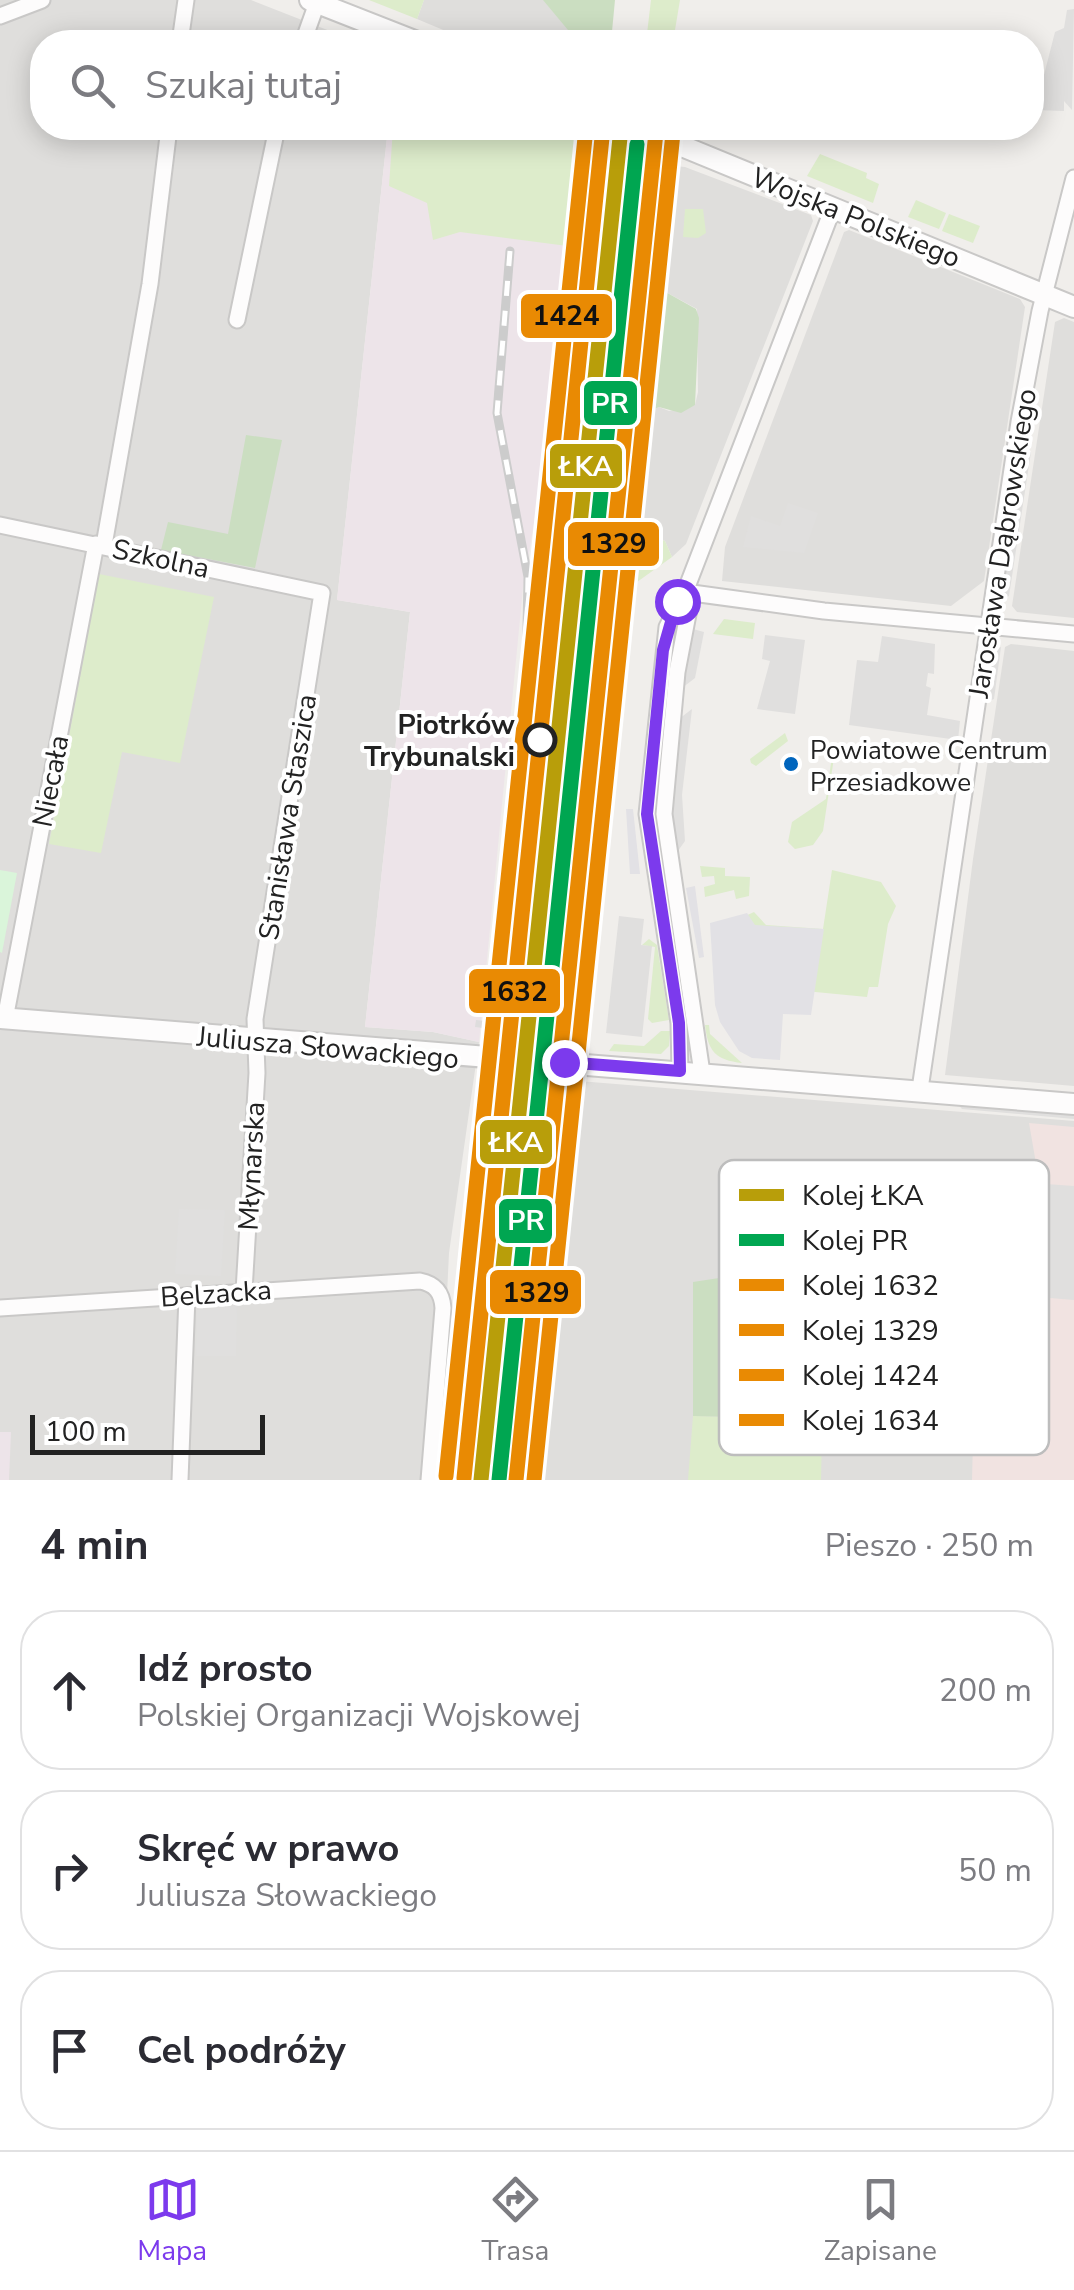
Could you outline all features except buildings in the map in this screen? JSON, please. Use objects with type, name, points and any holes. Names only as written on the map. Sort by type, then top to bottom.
[{"type":"street","points":[[0,16],[42,0]]},
{"type":"street","points":[[182,30],[186,0]]},
{"type":"street","points":[[307,30],[313,1],[387,30]]},
{"type":"street","name":"Niecała","points":[[2,1018],[150,284],[168,140]]},
{"type":"street","points":[[237,320],[274,140]]},
{"type":"street","name":"Wojska Polskiego","points":[[667,140],[1074,306]]},
{"type":"street","name":"Jarosława Dąbrowskiego","points":[[920,1089],[1020,411],[1074,178]]},
{"type":"street","points":[[702,1072],[648,788],[663,650],[671,614],[685,592],[833,208]]},
{"type":"street","name":"Szkolna","points":[[0,526],[322,593]]},
{"type":"street","points":[[685,592],[704,598],[1074,634]]},
{"type":"street","name":"Stanisława Staszica","points":[[256,1042],[254,1019],[322,593]]},
{"type":"street","points":[[661,861],[679,1023],[680,1071]]},
{"type":"street","name":"Juliusza Słowackiego","points":[[2,1018],[256,1042],[702,1072],[1074,1104]]},
{"type":"street","name":"Młynarska","points":[[244,1291],[256,1042]]},
{"type":"street","name":"Belzacka","points":[[0,1308],[420,1281],[432,1284],[440,1294],[443,1308],[428,1480]]},
{"type":"street","points":[[180,1480],[187,1296]]},
{"type":"shaded area","points":[[0,0],[251,0],[327,30],[30,30],[30,140],[387,140],[337,600],[410,612],[365,1027],[433,1032],[479,1042],[449,1253],[438,1480],[0,1480]]},
{"type":"shaded area","points":[[424,0],[588,0],[585,30],[443,30],[417,19]]},
{"type":"shaded area","points":[[1074,9],[1072,110],[1064,101],[1064,111],[1044,110],[1044,75],[1055,32],[1064,28],[1067,10]]},
{"type":"shaded area","points":[[387,140],[599,140],[523,588],[479,1042],[433,1032],[365,1027],[410,612],[337,600]]},
{"type":"shaded area","points":[[666,165],[685,167],[811,215],[813,221],[686,544],[672,557],[665,541],[610,515],[618,429],[642,431],[648,412],[659,407],[669,411],[695,405],[698,392],[697,309],[662,290],[661,217]]},
{"type":"shaded area","points":[[849,230],[1020,299],[1025,307],[984,581],[951,606],[722,581],[725,547],[844,232]]},
{"type":"shaded area","points":[[1064,318],[1074,322],[1074,618],[1017,612],[1012,606],[1055,322]]},
{"type":"shaded area","points":[[1031,452],[1009,596],[998,601],[1019,457]]},
{"type":"shaded area","points":[[788,503],[818,513],[804,553],[743,547],[751,516],[780,526]]},
{"type":"shaded area","points":[[693,629],[704,632],[695,678],[682,688]]},
{"type":"shaded area","points":[[765,635],[805,640],[795,714],[757,709],[770,661],[762,659]]},
{"type":"shaded area","points":[[882,636],[935,644],[934,674],[928,673],[926,686],[931,688],[927,715],[960,721],[958,740],[849,725],[857,660],[878,662]]},
{"type":"shaded area","points":[[1011,644],[1074,651],[1074,1086],[945,1075],[1005,647]]},
{"type":"shaded area","points":[[1001,647],[994,699],[982,704],[990,651]]},
{"type":"shaded area","points":[[692,709],[682,795],[685,841],[675,855],[670,805],[679,719]]},
{"type":"shaded area","points":[[626,809],[633,809],[640,874],[630,874]]},
{"type":"shaded area","points":[[695,886],[704,957],[699,958],[686,888]]},
{"type":"shaded area","points":[[747,913],[755,925],[824,929],[811,1015],[783,1014],[780,1060],[752,1058],[739,1051],[720,1022],[715,1005],[710,923]]},
{"type":"shaded area","points":[[619,916],[644,919],[641,945],[652,946],[642,1037],[606,1033]]},
{"type":"shaded area","points":[[554,1079],[1074,1121],[1074,1480],[519,1480]]},
{"type":"shaded area","points":[[482,1081],[540,1086],[526,1216],[534,1220],[509,1480],[458,1480],[457,1328]]},
{"type":"shaded area","points":[[954,1100],[1074,1111],[1074,1119],[962,1109]]},
{"type":"shaded area","points":[[1029,1123],[1074,1127],[1074,1480],[972,1480],[973,1455],[1049,1455],[1049,1160],[1035,1160]]},
{"type":"shaded area","points":[[1049,1184],[1074,1186],[1074,1300],[1049,1298]]},
{"type":"shaded area","points":[[179,1209],[225,1210],[221,1276],[175,1274]]},
{"type":"shaded area","points":[[237,1306],[236,1356],[196,1356],[197,1310]]},
{"type":"shaded area","points":[[0,1432],[11,1432],[9,1480],[0,1480]]},
{"type":"green space","points":[[369,0],[424,0],[417,19]]},
{"type":"green space","points":[[543,0],[615,0],[612,30],[568,30]]},
{"type":"green space","points":[[651,0],[680,0],[675,30],[647,30]]},
{"type":"green space","points":[[392,140],[600,140],[597,167],[575,247],[460,232],[433,240],[427,203],[389,186]]},
{"type":"green space","points":[[820,154],[867,173],[866,178],[879,184],[873,203],[807,176]]},
{"type":"green space","points":[[643,158],[666,165],[661,217],[662,290],[696,309],[699,318],[695,405],[681,413],[659,407],[648,412],[642,431],[620,429]]},
{"type":"green space","points":[[916,200],[946,213],[939,229],[908,217]]},
{"type":"green space","points":[[685,209],[703,209],[706,233],[698,238],[683,237]]},
{"type":"green space","points":[[949,214],[980,226],[973,243],[942,231]]},
{"type":"green space","points":[[246,435],[282,440],[255,568],[161,550],[168,522],[228,534]]},
{"type":"green space","points":[[610,515],[629,526],[610,549],[607,548]]},
{"type":"green space","points":[[634,528],[665,541],[672,557],[637,582],[635,599],[605,597],[613,553]]},
{"type":"green space","points":[[99,574],[214,597],[180,763],[122,752],[101,853],[49,844]]},
{"type":"green space","points":[[724,619],[755,623],[753,639],[713,634]]},
{"type":"green space","points":[[785,733],[788,741],[756,766],[751,763],[750,759]]},
{"type":"green space","points":[[831,742],[835,751],[823,831],[813,845],[795,849],[788,842],[792,822],[826,799],[832,756],[824,744]]},
{"type":"green space","points":[[589,788],[607,790],[601,851],[583,849]]},
{"type":"green space","points":[[700,866],[725,868],[725,876],[750,877],[749,896],[736,899],[734,890],[705,897],[704,887],[715,884],[714,876],[702,877]]},
{"type":"green space","points":[[0,870],[17,873],[2,953],[0,952]]},
{"type":"green space","points":[[832,870],[881,882],[896,906],[888,924],[878,987],[869,987],[867,997],[774,988],[741,918],[754,912],[766,925],[823,929]]},
{"type":"green space","points":[[649,939],[657,945],[669,1020],[652,1023],[648,1019],[655,947],[642,945]]},
{"type":"green space","points":[[705,1025],[709,1025],[710,1034],[742,1063],[715,1053],[706,1034]]},
{"type":"green space","points":[[661,1031],[670,1031],[669,1046],[661,1054],[609,1051],[614,1044],[644,1046]]},
{"type":"green space","points":[[719,1278],[719,1417],[693,1416],[693,1282]]},
{"type":"green space","points":[[693,1416],[719,1417],[719,1455],[822,1455],[821,1480],[688,1480]]},
{"type":"pier","points":[[615,140],[636,140],[635,148]]},
{"type":"pier","points":[[476,1020],[556,1029],[555,1037],[475,1027]]},
{"type":"railway","points":[[510,251],[497,413],[528,577],[526,680]]},
{"type":"railway","points":[[503,1480],[529,1234]]},
{"type":"rail line","name":"1424","points":[[446,1476],[585,140]]},
{"type":"rail line","name":"1632","points":[[464,1478],[602,140]]},
{"type":"rail line","name":"ŁKA","points":[[481,1480],[620,140]]},
{"type":"rail line","name":"1329","points":[[516,1480],[655,140]]},
{"type":"rail line","name":"1634","points":[[534,1480],[672,140]]},
{"type":"rail line","name":"PR","points":[[499,1480],[637,144]]},
{"type":"place","name":"Piotrków Trybunalski","points":[[540,740]]},
{"type":"place","name":"Powiatowe Centrum Przesiadkowe","points":[[791,764]]},
{"type":"route","points":[[564,1062],[680,1071],[679,1023],[647,814],[663,650],[677,601]]}]
